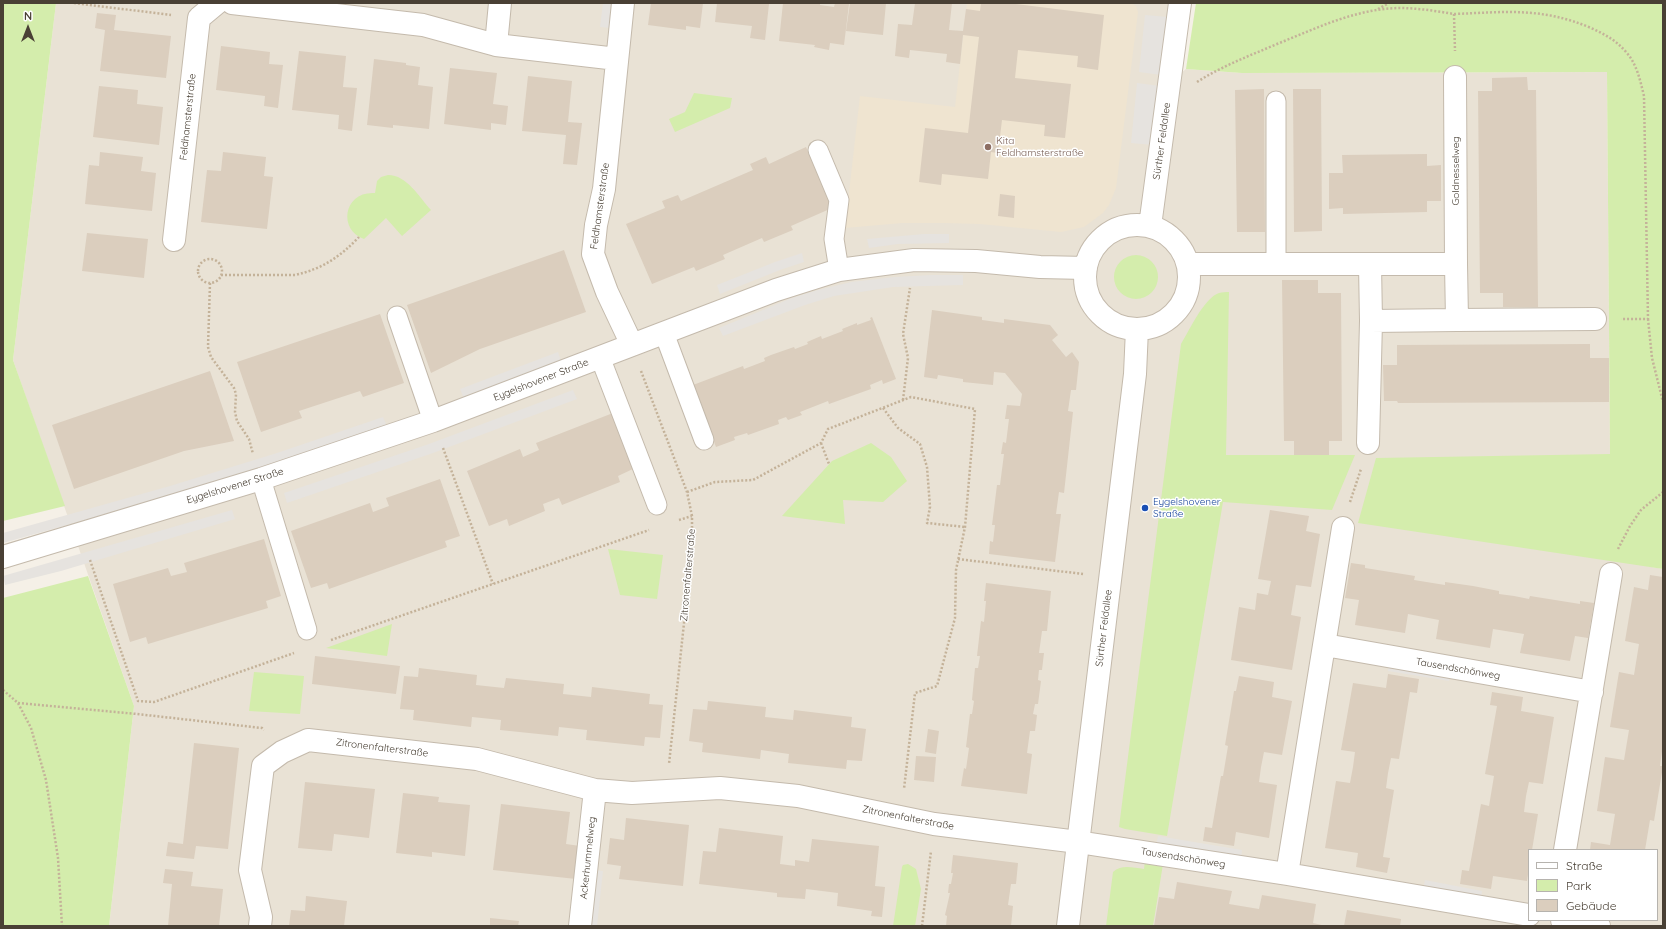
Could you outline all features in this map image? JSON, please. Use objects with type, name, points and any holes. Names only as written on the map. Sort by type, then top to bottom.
[{"type":"street","points":[[199,18],[217,3]]},
{"type":"street","points":[[232,3],[423,25],[496,45],[617,59]]},
{"type":"street","points":[[496,45],[500,3]]},
{"type":"street","name":"Feldhamsterstraße","points":[[623,3],[604,189],[596,225],[593,254],[607,292],[632,345]]},
{"type":"street","name":"Sürther Feldallee","points":[[1150,226],[1168,102],[1180,3]]},
{"type":"street","name":"Feldhamsterstraße","points":[[174,240],[199,18]]},
{"type":"street","name":"Goldnesselweg","points":[[1455,77],[1456,264],[1458,320]]},
{"type":"street","points":[[1133,225],[1150,226],[1175,240],[1184,253],[1188,264],[1190,282],[1186,297],[1178,310],[1166,320],[1152,327],[1137,329],[1122,327],[1108,320],[1097,310],[1089,298],[1085,283],[1086,268],[1091,252],[1102,238],[1116,229],[1133,225]]},
{"type":"street","name":"Eygelshovener Straße","points":[[3,556],[261,479],[433,421],[776,290],[839,270],[914,260],[976,261],[1040,268],[1086,268]]},
{"type":"street","points":[[1188,264],[1456,264]]},
{"type":"street","points":[[1368,443],[1371,321],[1370,264]]},
{"type":"street","points":[[1371,321],[1595,319]]},
{"type":"street","name":"Sürther Feldallee","points":[[1068,926],[1135,374],[1137,329]]},
{"type":"street","points":[[1287,874],[1343,528]]},
{"type":"street","points":[[1565,849],[1611,574]]},
{"type":"street","name":"Tausendschönweg","points":[[1325,645],[1592,692]]},
{"type":"street","name":"Zitronenfalterstraße","points":[[260,926],[261,917],[250,870],[263,766],[282,752],[308,740],[477,759],[595,790],[632,793],[720,788],[790,796],[934,824],[1078,842]]},
{"type":"street","name":"Ackerhummelweg","points":[[580,926],[595,790]]},
{"type":"street","name":"Tausendschönweg","points":[[1078,842],[1287,874],[1528,914]]},
{"type":"street","points":[[1568,921],[1599,926]]},
{"type":"lane","points":[[1276,101],[1276,264]]},
{"type":"lane","points":[[818,150],[839,200],[834,239],[839,270]]},
{"type":"lane","points":[[397,316],[433,421]]},
{"type":"lane","points":[[664,333],[704,440]]},
{"type":"lane","points":[[600,357],[657,506]]},
{"type":"lane","points":[[261,479],[308,630]]},
{"type":"path","points":[[74,3],[199,18]]},
{"type":"path","points":[[1376,10],[1389,3]]},
{"type":"path","points":[[1168,102],[1228,64],[1324,24],[1376,10],[1399,8],[1454,14],[1523,11],[1565,18],[1602,33],[1615,41],[1632,60],[1644,96],[1648,319],[1652,358],[1663,402]]},
{"type":"path","points":[[1454,14],[1455,77]]},
{"type":"path","points":[[221,275],[295,275],[305,273],[341,255],[359,237]]},
{"type":"path","points":[[214,260],[221,268],[221,275],[218,280],[210,283],[203,281],[198,275],[198,268],[202,262],[214,260]]},
{"type":"path","points":[[903,400],[908,358],[903,334],[914,260]]},
{"type":"path","points":[[210,283],[208,347],[211,357],[234,388],[236,394],[235,412],[237,421],[249,439],[261,479]]},
{"type":"path","points":[[1595,319],[1648,319]]},
{"type":"path","name":"Zitronenfalterstraße","points":[[632,345],[646,388],[687,492],[692,516],[692,548],[666,790]]},
{"type":"path","points":[[687,492],[715,482],[754,480],[821,443],[828,429],[911,396],[975,409],[965,527],[956,570],[955,618],[937,686],[915,693],[900,817]]},
{"type":"path","points":[[883,408],[898,428],[920,444],[928,467],[930,506],[927,524],[965,527]]},
{"type":"path","points":[[433,421],[493,584]]},
{"type":"path","points":[[821,443],[829,464]]},
{"type":"path","points":[[1343,528],[1368,443]]},
{"type":"path","points":[[1611,574],[1618,548],[1630,526],[1641,510],[1663,492]]},
{"type":"path","points":[[677,521],[692,516]]},
{"type":"path","points":[[327,642],[655,528]]},
{"type":"path","points":[[81,533],[138,701],[154,702],[297,652]]},
{"type":"path","points":[[958,559],[1110,577]]},
{"type":"path","points":[[3,690],[18,703],[31,728],[46,780],[58,858],[62,926]]},
{"type":"path","points":[[18,703],[129,713],[262,728],[282,752]]},
{"type":"path","points":[[922,926],[934,824]]},
{"type":"shaded area","points":[[56,3],[1170,3],[1161,89],[1186,69],[1242,73],[1607,72],[1610,454],[1625,562],[1663,569],[1663,926],[109,926],[134,706],[13,360]]},
{"type":"shaded area","points":[[603,3],[613,3],[611,28],[600,27]]},
{"type":"shaded area","name":"Kita Feldhamsterstraße","points":[[967,3],[1131,3],[1136,6],[1138,12],[1116,188],[1109,205],[1103,213],[1084,227],[1061,232],[980,224],[943,223],[902,223],[845,228],[860,96],[955,107]]},
{"type":"shaded area","points":[[1145,15],[1168,17],[1161,75],[1139,72]]},
{"type":"shaded area","points":[[1137,83],[1160,86],[1153,145],[1131,143]]},
{"type":"shaded area","points":[[924,234],[949,234],[949,243],[898,244],[869,248],[867,239]]},
{"type":"shaded area","points":[[802,253],[804,262],[720,294],[717,285]]},
{"type":"shaded area","points":[[963,275],[963,285],[893,287],[834,296],[805,305],[723,336],[719,328],[792,298],[818,290],[851,282],[894,277]]},
{"type":"shaded area","points":[[558,352],[561,361],[464,399],[460,389]]},
{"type":"shaded area","points":[[573,390],[577,399],[433,453],[287,503],[284,493],[429,444]]},
{"type":"shaded area","points":[[383,417],[387,426],[282,461],[174,495],[3,543],[3,533],[170,486],[277,453]]},
{"type":"shaded area","points":[[232,510],[235,519],[61,571],[5,585],[3,576]]},
{"type":"shaded area","points":[[1389,662],[1451,672],[1449,681],[1388,671]]},
{"type":"shaded area","points":[[1158,836],[1242,850],[1241,859],[1156,845]]},
{"type":"shaded area","points":[[595,870],[603,871],[597,926],[588,926]]},
{"type":"shaded area","points":[[1425,880],[1482,891],[1481,900],[1423,890]]},
{"type":"green space","points":[[3,3],[56,3],[13,360],[65,506],[3,521]]},
{"type":"green space","points":[[1196,3],[1663,3],[1663,569],[1358,523],[1376,458],[1610,454],[1607,72],[1242,73],[1186,69]]},
{"type":"green space","points":[[694,93],[732,98],[730,108],[675,132],[669,119],[685,112]]},
{"type":"green space","points":[[388,175],[395,176],[407,183],[431,210],[402,236],[386,218],[364,239],[350,228],[348,212],[351,204],[356,198],[364,194],[375,193],[377,181],[381,177]]},
{"type":"green space","points":[[1132,255],[1140,255],[1152,261],[1158,273],[1158,281],[1152,293],[1140,299],[1132,299],[1120,293],[1114,281],[1114,273],[1120,261]]},
{"type":"green space","points":[[1229,292],[1226,455],[1355,455],[1332,510],[1223,502],[1167,836],[1119,827],[1181,344],[1202,308],[1208,301],[1219,293]]},
{"type":"green space","points":[[871,443],[891,457],[907,481],[883,502],[843,500],[845,524],[782,516],[832,461]]},
{"type":"green space","points":[[608,549],[663,555],[657,599],[620,595]]},
{"type":"green space","points":[[88,576],[134,706],[109,926],[3,926],[3,598]]},
{"type":"green space","points":[[392,624],[387,656],[326,648]]},
{"type":"green space","points":[[254,672],[304,676],[300,714],[249,711]]},
{"type":"green space","points":[[1145,860],[1163,864],[1153,926],[1106,926],[1113,872],[1124,867],[1144,869]]},
{"type":"green space","points":[[908,864],[916,869],[921,889],[915,926],[893,926],[902,867],[903,865]]},
{"type":"building","points":[[651,3],[703,3],[700,28],[686,26],[686,30],[648,25]]},
{"type":"building","points":[[717,3],[769,4],[765,40],[750,38],[752,26],[715,22]]},
{"type":"building","points":[[783,3],[820,3],[820,5],[834,7],[835,3],[849,4],[844,45],[830,43],[829,50],[814,47],[815,45],[779,41]]},
{"type":"building","points":[[850,3],[886,3],[883,35],[846,31]]},
{"type":"building","points":[[915,3],[952,3],[949,30],[963,31],[966,9],[980,11],[981,3],[1008,3],[1104,15],[1098,70],[1077,67],[1078,56],[1018,50],[1015,78],[1071,84],[1065,138],[1044,136],[1045,125],[1002,120],[998,153],[991,152],[988,179],[942,174],[941,185],[919,182],[925,128],[968,133],[979,37],[963,35],[960,64],[946,62],[947,54],[910,50],[909,58],[895,56],[898,24],[912,25]]},
{"type":"building","points":[[97,13],[116,15],[114,30],[171,36],[166,78],[100,71],[105,30],[95,28]]},
{"type":"building","points":[[221,46],[270,52],[269,64],[283,65],[278,108],[264,106],[265,96],[216,90]]},
{"type":"building","points":[[299,51],[346,56],[343,87],[357,88],[352,131],[338,129],[339,115],[292,110]]},
{"type":"building","points":[[374,59],[406,63],[406,65],[420,67],[418,85],[433,87],[429,129],[393,125],[393,128],[367,125]]},
{"type":"building","points":[[450,68],[497,73],[493,104],[508,106],[506,125],[491,123],[491,130],[444,124]]},
{"type":"building","points":[[528,76],[572,81],[568,122],[582,123],[577,165],[563,164],[566,135],[522,131]]},
{"type":"building","points":[[1527,77],[1528,90],[1536,90],[1538,307],[1503,307],[1503,293],[1480,293],[1478,91],[1492,91],[1492,78]]},
{"type":"building","points":[[99,86],[138,90],[137,104],[163,107],[159,145],[93,137]]},
{"type":"building","points":[[1264,89],[1265,232],[1237,232],[1235,90]]},
{"type":"building","points":[[1293,89],[1321,89],[1322,231],[1294,232]]},
{"type":"building","points":[[806,147],[832,208],[791,226],[793,230],[764,242],[762,238],[723,255],[725,259],[696,271],[694,267],[652,284],[626,224],[665,208],[662,201],[678,195],[681,201],[753,170],[750,164],[766,157],[769,164]]},
{"type":"building","points":[[100,152],[143,157],[141,171],[156,173],[152,211],[85,204],[89,165],[99,166]]},
{"type":"building","points":[[223,152],[266,157],[264,176],[273,177],[267,229],[201,222],[207,170],[221,171]]},
{"type":"building","points":[[1427,154],[1427,166],[1441,165],[1441,201],[1427,201],[1427,212],[1343,214],[1343,208],[1329,209],[1329,173],[1343,173],[1342,155]]},
{"type":"building","points":[[1000,194],[1015,196],[1014,218],[998,216]]},
{"type":"building","points":[[87,233],[148,239],[144,278],[82,271]]},
{"type":"building","points":[[564,250],[586,312],[480,349],[431,373],[407,305]]},
{"type":"building","points":[[1282,280],[1318,280],[1318,293],[1341,293],[1342,441],[1329,441],[1329,455],[1294,455],[1294,441],[1284,441]]},
{"type":"building","points":[[932,310],[982,317],[982,320],[1004,323],[1004,319],[1050,325],[1058,335],[1052,340],[1066,357],[1072,352],[1079,362],[1076,390],[1071,390],[1068,411],[1073,412],[1064,493],[1059,492],[1056,514],[1061,514],[1055,562],[989,554],[990,541],[993,542],[995,525],[992,525],[997,485],[1000,485],[1004,454],[1001,454],[1003,442],[1006,443],[1009,419],[1005,419],[1007,405],[1020,406],[1022,394],[1005,373],[994,372],[993,385],[963,382],[963,379],[938,375],[937,379],[924,377]]},
{"type":"building","points":[[380,314],[404,383],[363,397],[360,391],[299,411],[302,418],[261,432],[237,362]]},
{"type":"building","points":[[872,317],[896,379],[883,384],[882,380],[870,385],[871,389],[829,404],[828,401],[800,412],[802,415],[788,420],[786,417],[778,420],[779,424],[748,435],[747,433],[734,437],[735,440],[716,447],[693,385],[743,366],[744,369],[765,361],[764,358],[771,355],[794,347],[795,349],[808,344],[807,342],[821,336],[822,339],[843,331],[842,329],[857,323],[857,325],[871,320],[870,318]]},
{"type":"building","points":[[1590,344],[1590,358],[1609,358],[1609,402],[1398,403],[1397,401],[1384,401],[1383,365],[1397,365],[1397,345]]},
{"type":"building","points":[[210,371],[234,441],[184,451],[74,489],[52,425]]},
{"type":"building","points":[[613,413],[635,468],[618,476],[620,482],[562,505],[559,498],[543,504],[545,511],[509,526],[507,519],[489,526],[467,471],[520,449],[523,457],[539,450],[536,443]]},
{"type":"building","points":[[440,479],[460,536],[445,541],[447,547],[329,589],[327,583],[311,588],[291,531],[370,503],[373,512],[389,506],[386,498]]},
{"type":"building","points":[[1270,510],[1309,516],[1306,531],[1320,534],[1311,587],[1296,585],[1291,615],[1301,617],[1292,670],[1231,660],[1239,607],[1255,610],[1257,593],[1268,595],[1271,581],[1258,579]]},
{"type":"building","points":[[264,539],[281,596],[266,601],[268,608],[148,644],[146,637],[130,642],[113,584],[168,568],[171,576],[187,572],[184,563]]},
{"type":"building","points":[[1351,563],[1365,565],[1365,568],[1415,576],[1414,580],[1445,585],[1445,582],[1473,586],[1499,591],[1499,594],[1529,599],[1530,596],[1580,604],[1580,601],[1594,603],[1588,638],[1575,636],[1570,661],[1520,653],[1524,634],[1493,629],[1490,648],[1436,639],[1439,620],[1408,614],[1405,633],[1355,625],[1359,600],[1345,598]]},
{"type":"building","points":[[1650,575],[1663,577],[1663,744],[1660,766],[1663,766],[1654,821],[1650,820],[1645,849],[1590,849],[1591,842],[1610,845],[1615,814],[1597,811],[1605,757],[1624,760],[1629,730],[1610,727],[1619,672],[1634,675],[1639,644],[1625,641],[1634,587],[1648,590]]},
{"type":"building","points":[[986,583],[1051,591],[1047,631],[1042,631],[1039,653],[1044,653],[1042,670],[1039,670],[1038,680],[1041,681],[1038,704],[1035,704],[1033,714],[1037,715],[1035,731],[1030,731],[1027,753],[1032,754],[1027,794],[961,786],[964,768],[966,769],[969,748],[966,747],[970,714],[972,714],[974,701],[972,700],[975,668],[978,668],[980,656],[977,656],[981,621],[984,622]]},
{"type":"building","points":[[315,656],[400,666],[396,694],[312,684]]},
{"type":"building","points":[[419,668],[477,675],[476,685],[504,688],[506,678],[564,684],[563,694],[591,697],[592,687],[650,694],[649,704],[663,705],[660,738],[645,737],[644,746],[586,740],[587,730],[559,727],[558,736],[500,730],[501,720],[472,717],[471,727],[413,720],[414,710],[400,709],[404,676],[418,677]]},
{"type":"building","points":[[1388,674],[1419,679],[1417,693],[1410,692],[1399,759],[1391,758],[1388,773],[1386,788],[1394,790],[1383,857],[1390,858],[1387,873],[1356,867],[1358,853],[1325,848],[1336,781],[1350,783],[1353,767],[1355,752],[1341,750],[1353,683],[1386,688]]},
{"type":"building","points":[[1239,676],[1274,682],[1272,697],[1292,701],[1282,755],[1264,752],[1261,767],[1259,782],[1277,785],[1269,838],[1236,832],[1234,846],[1203,841],[1205,827],[1212,828],[1228,746],[1225,745],[1234,691],[1236,691]]},
{"type":"building","points":[[1492,692],[1523,697],[1521,711],[1554,717],[1543,784],[1529,782],[1526,796],[1524,812],[1538,814],[1532,849],[1528,849],[1527,881],[1493,876],[1491,889],[1460,884],[1462,870],[1469,871],[1481,804],[1489,806],[1494,776],[1485,774],[1497,706],[1490,705]]},
{"type":"building","points":[[708,701],[766,707],[765,717],[793,720],[794,710],[852,717],[851,727],[866,729],[862,761],[847,760],[846,769],[788,763],[789,754],[761,750],[760,759],[702,752],[703,743],[689,741],[693,709],[707,710]]},
{"type":"building","points":[[928,729],[939,731],[936,754],[925,752]]},
{"type":"building","points":[[194,743],[239,748],[228,849],[196,846],[194,859],[166,856],[168,842],[183,844]]},
{"type":"building","points":[[916,756],[936,757],[934,782],[914,780]]},
{"type":"building","points":[[305,782],[375,789],[369,838],[334,834],[332,851],[298,848]]},
{"type":"building","points":[[403,793],[439,797],[438,802],[470,805],[465,856],[432,852],[432,857],[396,853]]},
{"type":"building","points":[[501,804],[570,812],[566,844],[580,846],[576,879],[493,870]]},
{"type":"building","points":[[626,818],[689,825],[683,886],[619,879],[621,866],[607,864],[610,838],[624,840]]},
{"type":"building","points":[[719,828],[783,836],[780,864],[795,866],[795,860],[809,862],[812,839],[879,846],[875,886],[885,887],[882,917],[871,916],[872,911],[837,906],[838,893],[806,889],[805,899],[777,897],[777,893],[699,884],[703,851],[716,852]]},
{"type":"building","points":[[953,855],[1018,863],[1016,884],[1011,884],[1008,905],[1013,906],[1011,926],[946,926],[947,916],[945,915],[950,893],[948,893],[949,884],[951,884],[953,873],[951,873]]},
{"type":"building","points":[[165,869],[193,872],[191,886],[223,889],[219,926],[168,926],[172,884],[163,883]]},
{"type":"building","points":[[1177,882],[1232,891],[1229,904],[1259,909],[1262,895],[1316,904],[1313,923],[1326,926],[1154,926],[1159,897],[1174,899]]},
{"type":"building","points":[[306,896],[347,901],[344,926],[289,926],[291,910],[305,911]]},
{"type":"building","points":[[1347,910],[1401,919],[1400,926],[1344,926]]},
{"type":"building","points":[[490,918],[519,921],[518,926],[490,926]]},
{"type":"place","name":"Kita Feldhamsterstraße","points":[[988,147]]},
{"type":"place","name":"Eygelshovener Straße","points":[[1145,508]]}]
